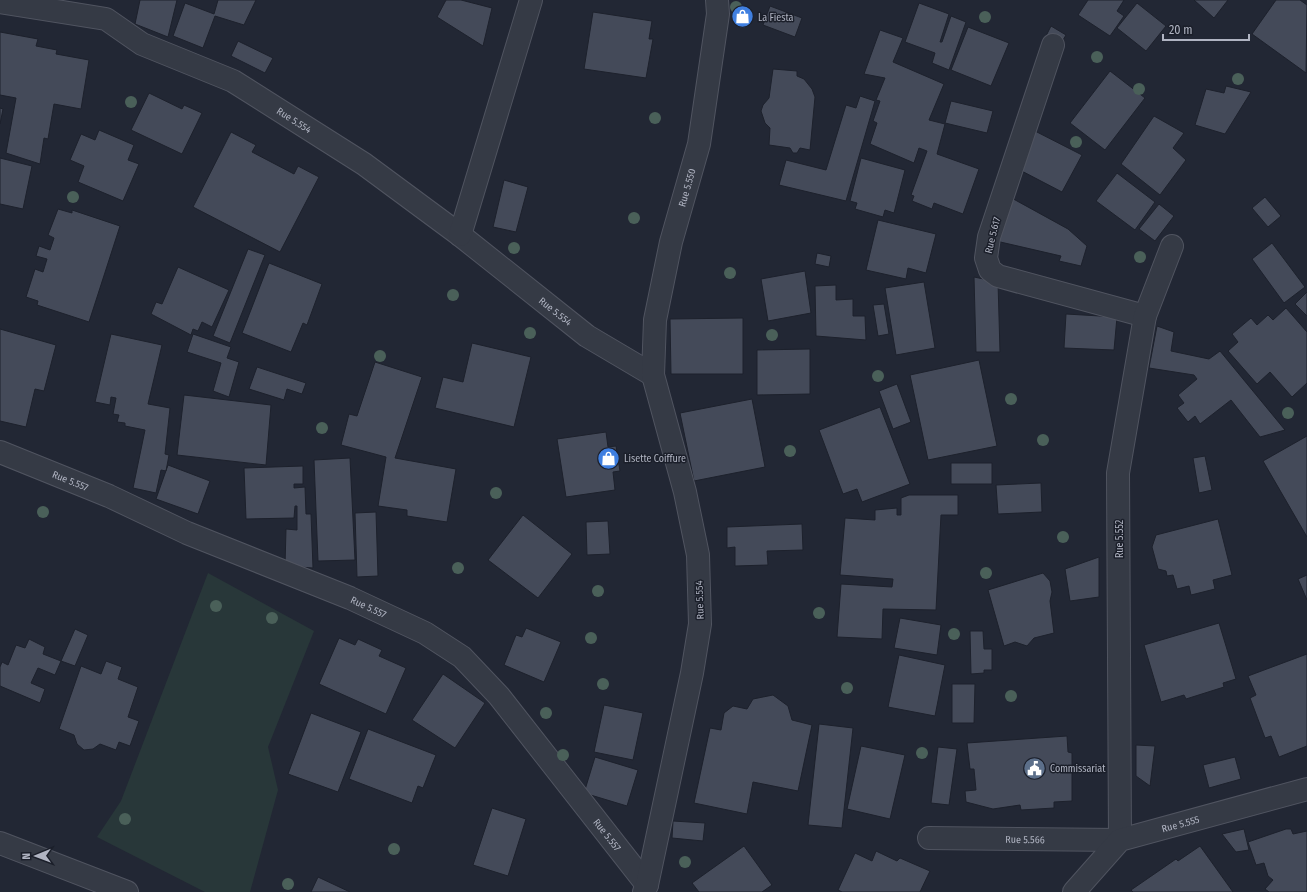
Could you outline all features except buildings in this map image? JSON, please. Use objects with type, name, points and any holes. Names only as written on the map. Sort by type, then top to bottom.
[{"type":"street","points":[[460,235],[530,0]]},
{"type":"street","name":"Rue 5.550","points":[[653,375],[655,320],[671,242],[699,144],[718,14],[717,0]]},
{"type":"street","name":"Rue 5.554","points":[[0,2],[106,19],[142,44],[233,81],[364,164],[460,235],[587,336],[653,375],[685,492],[698,555],[700,624],[692,673],[646,888]]},
{"type":"street","name":"Rue 5.617","points":[[1053,45],[989,238],[986,258],[990,270],[998,276],[1146,316]]},
{"type":"street","name":"Rue 5.552","points":[[1120,840],[1118,473],[1146,316],[1172,246]]},
{"type":"street","name":"Rue 5.557","points":[[0,452],[109,496],[187,533],[350,598],[425,633],[456,653],[499,696],[646,888]]},
{"type":"street","name":"Rue 5.555","points":[[1120,840],[1307,788]]},
{"type":"street","name":"Rue 5.566","points":[[929,838],[1120,840]]},
{"type":"street","points":[[1074,892],[1120,840]]},
{"type":"street","points":[[0,843],[127,892]]},
{"type":"shaded area","points":[[208,573],[314,631],[268,747],[278,790],[250,892],[205,892],[97,837],[121,801]]},
{"type":"place","name":"La Fiesta","points":[[742,17]]},
{"type":"place","name":"Lisette Coiffure","points":[[608,458]]},
{"type":"place","name":"Commissariat","points":[[1035,768]]}]
